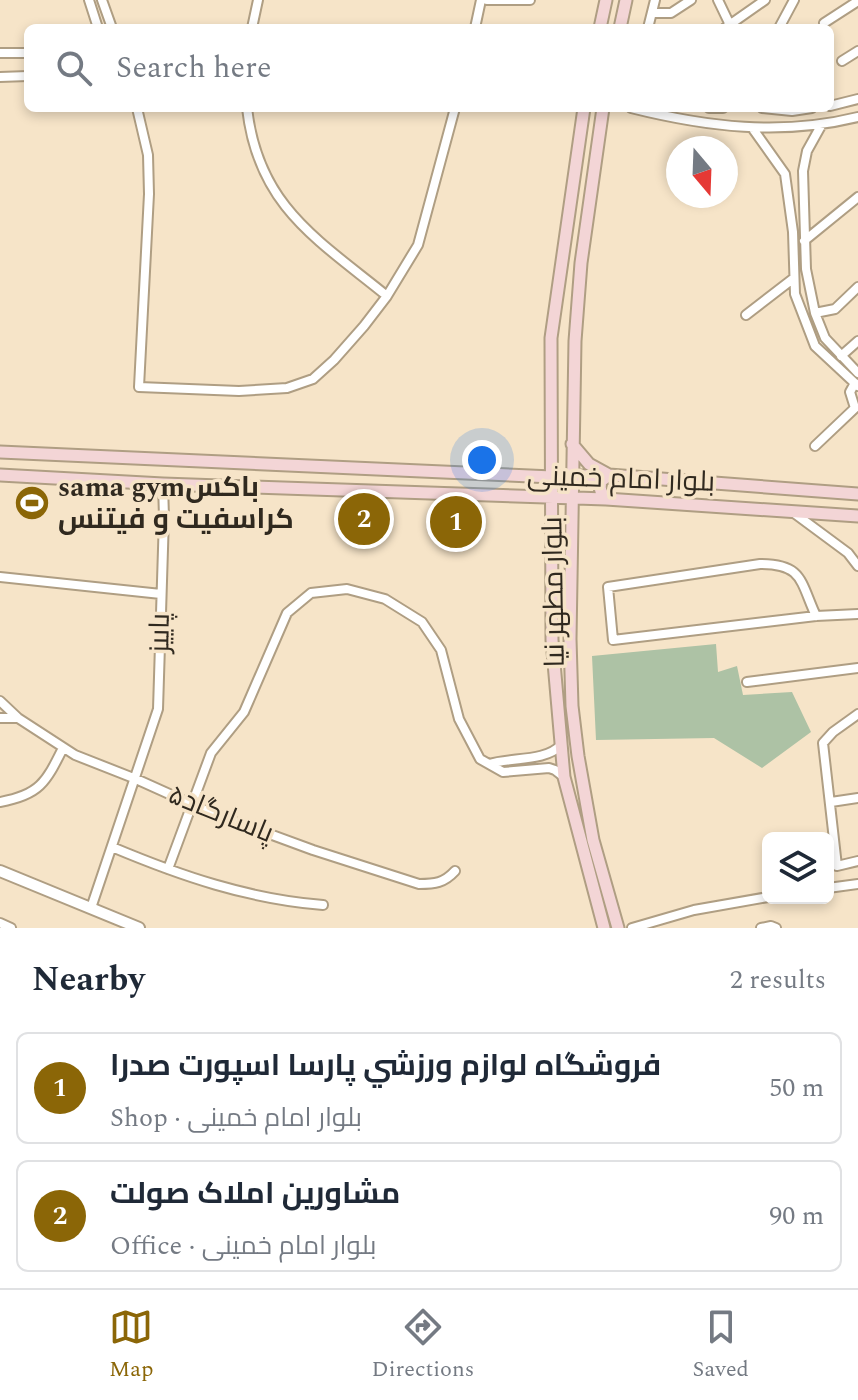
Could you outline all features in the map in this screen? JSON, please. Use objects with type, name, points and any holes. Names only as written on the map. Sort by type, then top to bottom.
[{"type":"main road","points":[[601,24],[606,0]]},
{"type":"main road","points":[[621,24],[626,0]]},
{"type":"main road","name":"بلوار مطهر نیا","points":[[583,112],[551,338],[552,640],[564,777],[604,928]]},
{"type":"main road","name":"بلوار مطهر نیا","points":[[602,112],[581,263],[571,476],[570,666],[578,756],[593,840],[618,928]]},
{"type":"main road","points":[[572,444],[589,464],[609,475],[600,486],[606,499]]},
{"type":"main road","name":"بلوار امام خمینی","points":[[0,452],[552,477],[609,475],[858,494]]},
{"type":"main road","name":"بلوار امام خمینی","points":[[0,475],[163,484],[606,499],[858,516]]},
{"type":"main road","points":[[520,498],[527,486],[522,475]]},
{"type":"main road","points":[[561,760],[578,756]]},
{"type":"street","points":[[89,0],[97,24]]},
{"type":"street","points":[[102,0],[111,24]]},
{"type":"street","points":[[253,24],[258,0]]},
{"type":"street","points":[[476,24],[484,0],[530,0]]},
{"type":"street","points":[[649,24],[655,0]]},
{"type":"street","points":[[652,13],[671,13],[691,0]]},
{"type":"street","points":[[718,0],[727,24]]},
{"type":"street","points":[[731,24],[765,0]]},
{"type":"street","points":[[781,24],[794,0]]},
{"type":"street","points":[[824,23],[858,1]]},
{"type":"street","points":[[842,61],[858,51]]},
{"type":"street","points":[[0,53],[24,53]]},
{"type":"street","points":[[0,77],[24,76]]},
{"type":"street","points":[[834,105],[858,99]]},
{"type":"street","points":[[138,112],[148,155],[149,194],[139,387],[239,391],[287,388],[313,379],[334,360],[387,296],[418,245],[454,112]]},
{"type":"street","points":[[247,112],[261,171],[287,209],[316,240],[387,296]]},
{"type":"street","points":[[647,112],[753,129],[822,124],[858,117]]},
{"type":"street","points":[[822,124],[807,151],[803,171],[806,269],[815,313],[825,338],[858,373]]},
{"type":"street","points":[[753,129],[785,174],[793,232],[795,294],[815,346],[856,384],[850,392],[855,408],[815,446]]},
{"type":"street","points":[[785,174],[792,170],[803,171]]},
{"type":"street","points":[[804,241],[858,197]]},
{"type":"street","points":[[746,315],[794,278]]},
{"type":"street","points":[[815,313],[835,309],[858,287]]},
{"type":"street","points":[[841,356],[858,341]]},
{"type":"street","name":"پاییز","points":[[91,908],[158,709],[163,484]]},
{"type":"street","points":[[793,513],[848,553],[858,566]]},
{"type":"street","points":[[848,553],[858,548]]},
{"type":"street","points":[[816,616],[797,575],[784,564],[760,564],[608,587],[613,640],[816,616],[858,614]]},
{"type":"street","points":[[0,577],[161,594]]},
{"type":"street","points":[[168,869],[211,753],[244,712],[287,613],[311,593],[347,589],[385,599],[422,622],[441,650],[459,719],[480,759],[503,772],[549,768],[564,777]]},
{"type":"street","points":[[747,682],[858,668]]},
{"type":"street","name":"پاسارگاد۵","points":[[0,701],[18,718],[75,755],[313,850],[419,884],[447,880],[455,871]]},
{"type":"street","points":[[858,714],[823,743],[837,866],[858,861]]},
{"type":"street","points":[[0,718],[18,718]]},
{"type":"street","points":[[489,764],[507,759],[548,756],[561,745]]},
{"type":"street","points":[[0,802],[20,799],[39,789],[63,748]]},
{"type":"street","points":[[831,802],[858,798]]},
{"type":"street","points":[[112,847],[229,890],[323,905]]},
{"type":"street","points":[[0,871],[139,928]]},
{"type":"street","points":[[834,887],[858,884]]},
{"type":"street","points":[[632,928],[654,925],[694,910],[762,898]]},
{"type":"street","points":[[0,923],[11,928]]},
{"type":"street","points":[[761,928],[776,928]]},
{"type":"green space","points":[[716,644],[718,672],[737,666],[743,695],[792,692],[811,732],[762,768],[714,738],[596,740],[592,656]]},
{"type":"place","name":"sama gymباکس کراسفیت و فیتنس","points":[[32,503]]},
{"type":"place","name":"مشاورین املاک صولت","points":[[364,519]]},
{"type":"place","name":"فروشگاه لوازم ورزشي پارسا اسپورت صدرا","points":[[456,522]]}]
